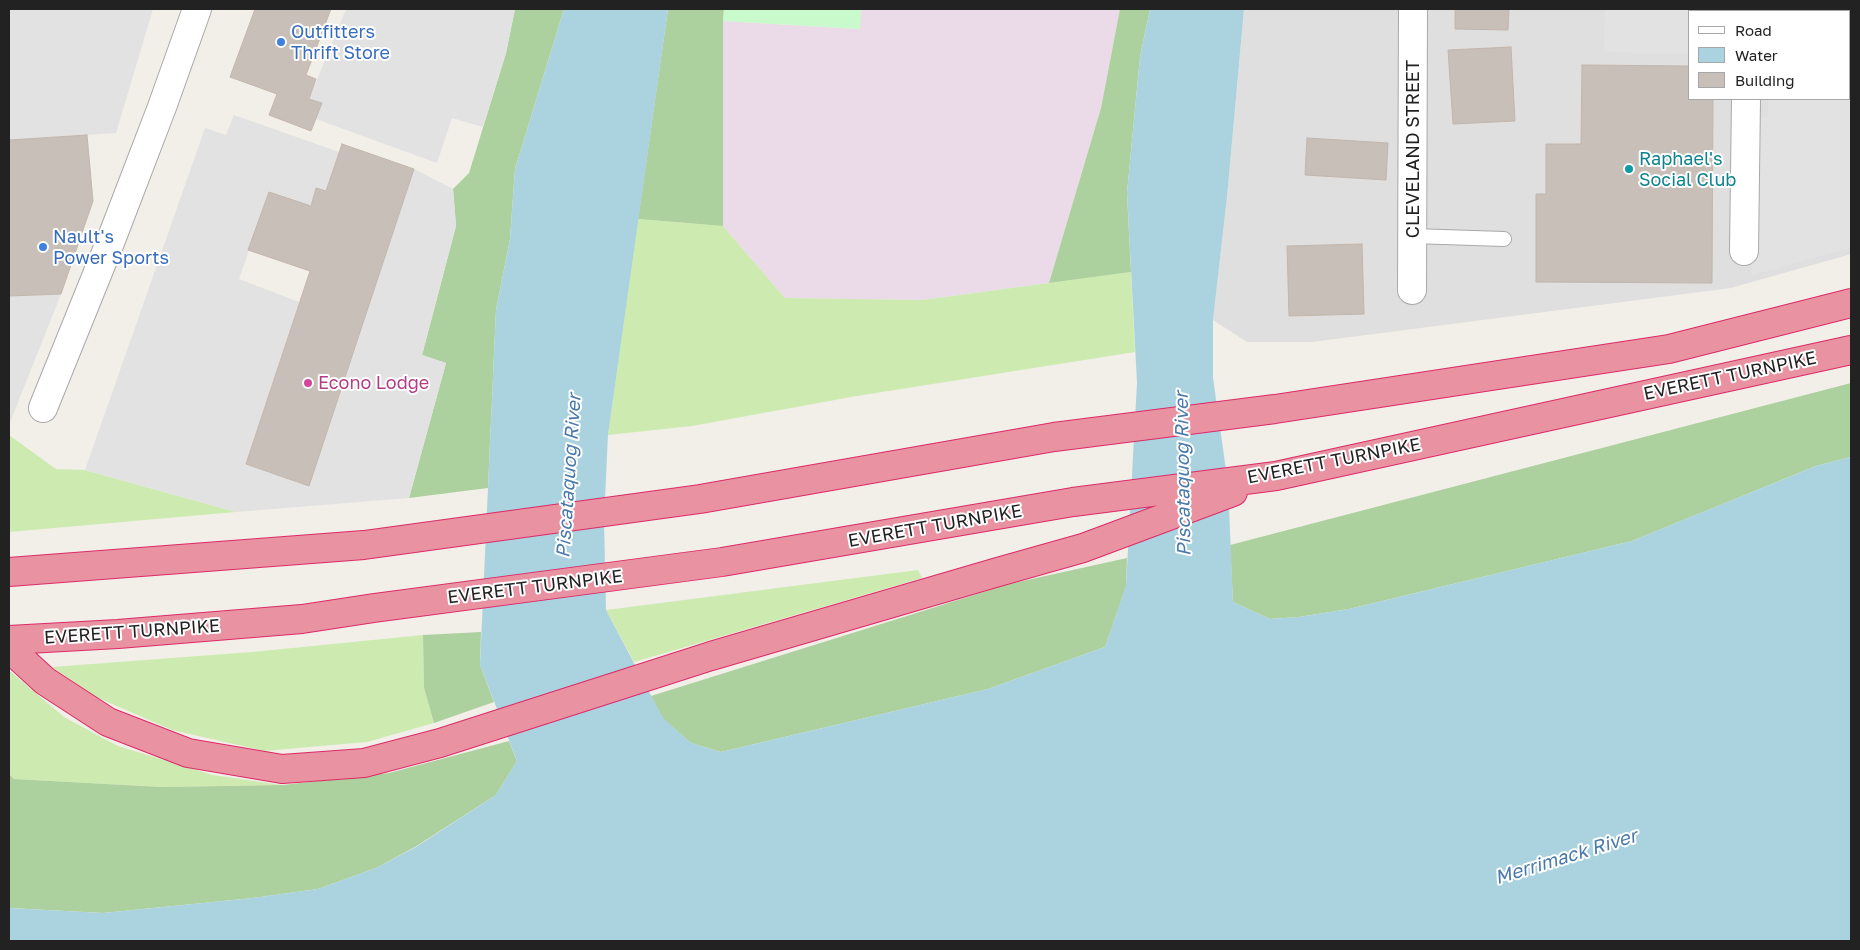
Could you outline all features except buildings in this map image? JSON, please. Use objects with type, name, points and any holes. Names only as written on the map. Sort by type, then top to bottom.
[{"type":"highway","points":[[9,572],[364,545],[700,499],[1054,437],[1275,409],[1669,349],[1851,303]]},
{"type":"highway","name":"EVERETT TURNPIKE","points":[[9,640],[302,619],[722,562],[1073,502],[1276,476],[1851,350]]},
{"type":"highway","points":[[9,648],[45,681],[108,722],[188,753],[282,769],[364,763],[440,743],[711,656],[1083,548],[1276,476]]},
{"type":"street","points":[[43,408],[118,222],[197,9]]},
{"type":"street","name":"CLEVELAND STREET","points":[[1412,290],[1413,9]]},
{"type":"street","points":[[1744,251],[1746,100]]},
{"type":"lane","points":[[1412,236],[1504,239]]},
{"type":"shaded area","points":[[9,9],[153,9],[116,133],[9,140]]},
{"type":"shaded area","points":[[346,9],[515,9],[506,53],[483,127],[452,118],[437,163],[316,119],[322,103],[309,99]]},
{"type":"shaded area","points":[[861,9],[1120,9],[1101,108],[1049,283],[922,300],[785,298],[723,226],[723,21],[859,29]]},
{"type":"shaded area","points":[[1244,9],[1851,9],[1851,254],[1731,288],[1312,342],[1247,342],[1213,320],[1227,197]]},
{"type":"shaded area","points":[[1605,9],[1724,9],[1688,10],[1688,54],[1604,52]]},
{"type":"shaded area","points":[[1851,9],[1851,248],[1752,275],[1753,117],[1768,117],[1768,100],[1850,100],[1850,10],[1767,10]]},
{"type":"shaded area","points":[[234,115],[339,152],[326,191],[316,188],[311,206],[269,193],[239,279],[299,302],[246,464],[309,486],[414,169],[453,189],[456,226],[422,355],[446,363],[409,498],[236,512],[85,470],[205,128],[226,135]]},
{"type":"shaded area","points":[[61,294],[9,425],[9,296]]},
{"type":"green space","points":[[515,9],[564,9],[515,169],[510,239],[496,310],[488,488],[409,498],[446,363],[422,355],[456,226],[453,189],[469,173],[506,53]]},
{"type":"green space","points":[[668,9],[724,9],[723,226],[638,219]]},
{"type":"green space","points":[[724,9],[861,9],[860,29],[723,21]]},
{"type":"green space","points":[[1120,9],[1150,9],[1140,57],[1127,193],[1131,272],[1049,283],[1101,108]]},
{"type":"green space","points":[[638,219],[723,226],[785,298],[922,300],[1131,272],[1135,352],[857,396],[692,426],[608,435]]},
{"type":"green space","points":[[1851,383],[1851,457],[1816,466],[1632,541],[1349,609],[1299,617],[1270,619],[1233,602],[1230,545]]},
{"type":"green space","points":[[9,435],[56,469],[85,470],[236,512],[9,532]]},
{"type":"green space","points":[[1127,558],[1126,587],[1105,647],[988,689],[721,752],[691,743],[663,719],[651,696],[1009,584]]},
{"type":"green space","points":[[918,570],[922,578],[634,662],[606,610]]},
{"type":"green space","points":[[481,632],[480,665],[494,702],[434,723],[424,688],[423,635]]},
{"type":"green space","points":[[423,635],[424,688],[434,723],[367,742],[264,751],[172,730],[96,697],[52,667],[252,652]]},
{"type":"green space","points":[[9,672],[64,717],[118,746],[213,775],[282,785],[162,787],[14,779],[9,774]]},
{"type":"green space","points":[[509,741],[517,761],[496,795],[415,847],[376,868],[318,889],[253,898],[103,913],[9,908],[9,774],[14,779],[162,787],[282,785],[389,773]]},
{"type":"water","points":[[564,9],[668,9],[608,435],[604,520],[606,610],[663,718],[691,743],[721,752],[988,689],[1105,647],[1126,586],[1137,383],[1127,193],[1140,57],[1150,9],[1244,9],[1227,197],[1213,320],[1213,378],[1228,484],[1233,602],[1270,619],[1299,617],[1349,609],[1632,541],[1816,466],[1851,457],[1851,941],[9,941],[9,908],[103,913],[253,898],[318,889],[376,868],[416,847],[496,795],[517,761],[480,665],[496,310],[510,239],[515,169]]},
{"type":"place","name":"Outfitters Thrift Store","points":[[281,42]]},
{"type":"place","name":"Raphael's Social Club","points":[[1629,169]]},
{"type":"place","name":"Nault's Power Sports","points":[[43,247]]},
{"type":"place","name":"Econo Lodge","points":[[308,383]]},
{"type":"water label","name":"Piscataquog River","points":[[1183,474]]},
{"type":"water label","name":"Piscataquog River","points":[[569,476]]},
{"type":"water label","name":"Merrimack River","points":[[1566,857]]}]
